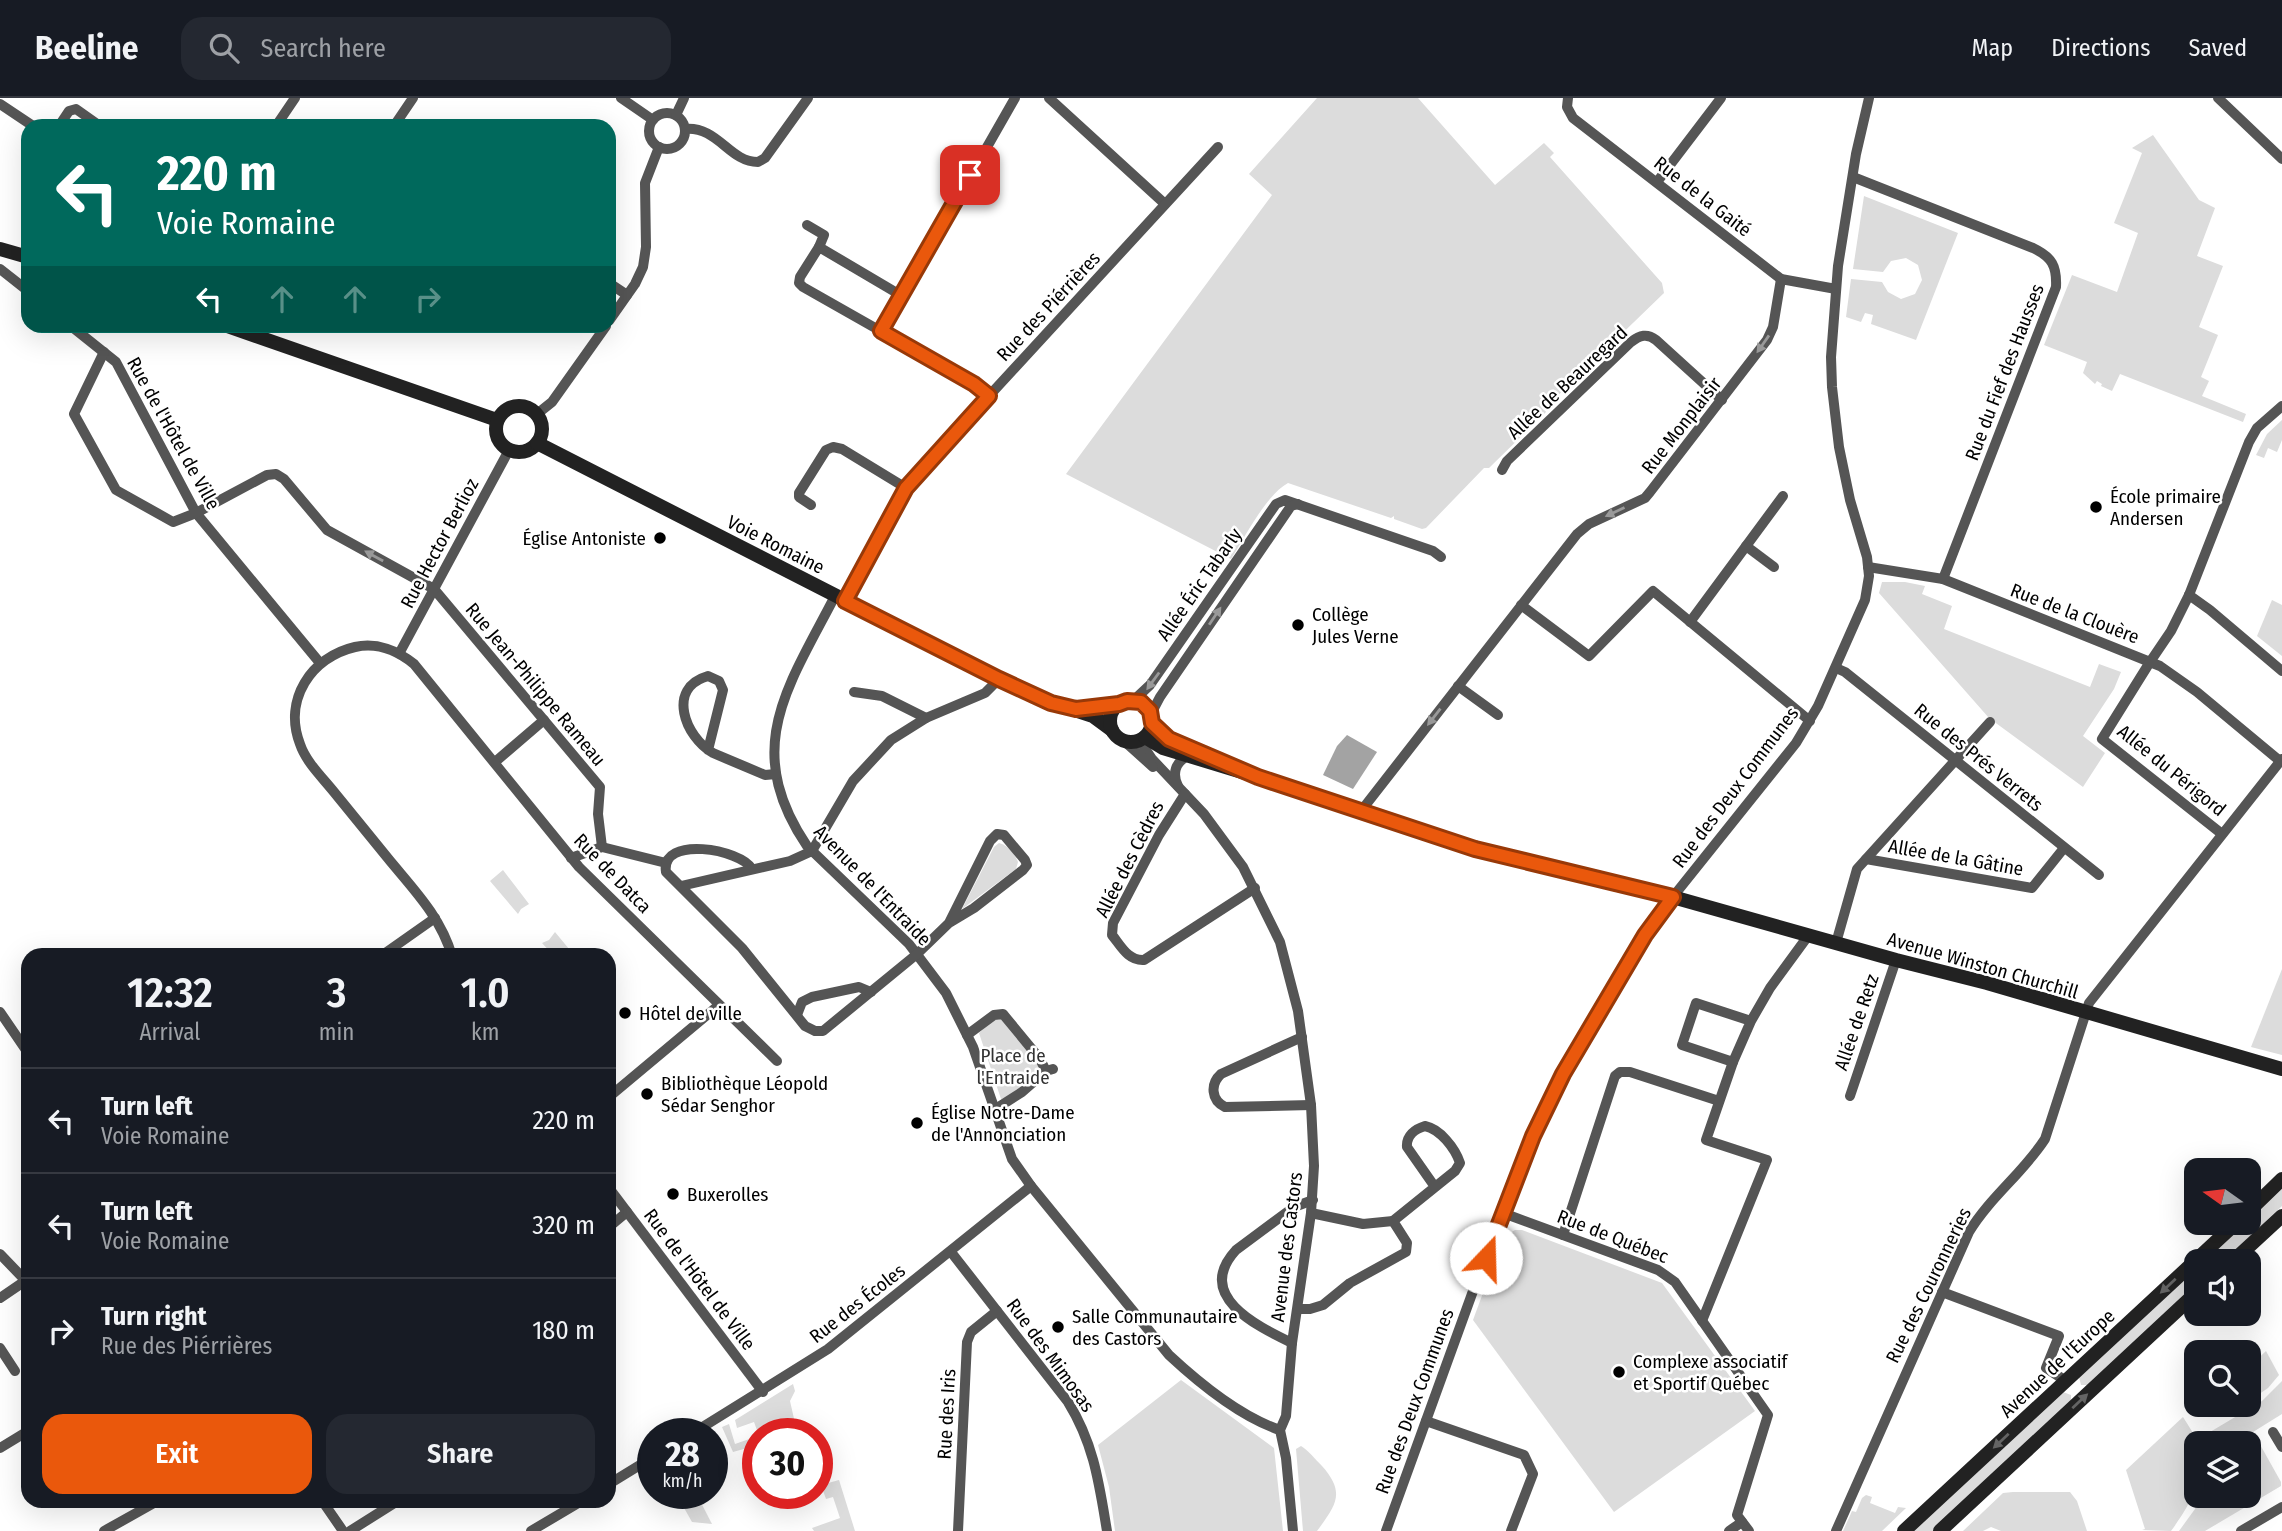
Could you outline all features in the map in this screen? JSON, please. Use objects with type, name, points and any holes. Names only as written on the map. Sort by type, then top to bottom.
[{"type":"street","points":[[281,119],[295,98]]},
{"type":"street","points":[[399,119],[414,98]]},
{"type":"street","points":[[621,98],[653,120]]},
{"type":"street","points":[[676,115],[684,98]]},
{"type":"street","points":[[685,129],[701,129],[743,159],[758,162],[765,158],[808,98]]},
{"type":"street","points":[[881,331],[1015,98]]},
{"type":"street","points":[[1049,98],[1166,204]]},
{"type":"street","points":[[1657,182],[1721,98]]},
{"type":"street","name":"Rue des Deux Communes","points":[[1385,1531],[1540,1118],[1645,935],[1796,743],[1836,668],[1865,600],[1868,567],[1839,447],[1831,357],[1836,289],[1853,177],[1869,98]]},
{"type":"street","points":[[2218,98],[2282,159]]},
{"type":"street","name":"Rue de la Gaité","points":[[1567,99],[1568,111],[1573,118],[1781,279],[1836,289]]},
{"type":"street","points":[[0,104],[22,119]]},
{"type":"street","points":[[64,119],[69,111],[76,109],[90,119]]},
{"type":"street","points":[[664,113],[676,115],[683,122],[685,135],[671,148],[659,147],[653,142],[649,132],[653,120],[664,113]]},
{"type":"street","points":[[616,311],[639,276],[645,260],[645,183],[659,147]]},
{"type":"street","name":"Rue des Piérrières","points":[[840,598],[906,488],[1218,147]]},
{"type":"street","name":"Rue du Fief des Hausses","points":[[1853,177],[2033,248],[2049,258],[2055,268],[2056,287],[1943,579]]},
{"type":"street","points":[[807,225],[824,235],[800,277],[799,283],[803,287],[974,384],[989,396]]},
{"type":"street","points":[[819,247],[902,296]]},
{"type":"street","points":[[0,249],[21,255]]},
{"type":"street","points":[[0,269],[21,286]]},
{"type":"street","name":"Rue Monplaisir","points":[[1361,811],[1582,528],[1645,498],[1770,334],[1781,279]]},
{"type":"street","points":[[616,288],[627,295]]},
{"type":"street","name":"Rue de l'Hôtel de Ville","points":[[80,333],[117,362],[196,513],[320,663]]},
{"type":"street","points":[[247,333],[497,420]]},
{"type":"street","points":[[537,414],[552,402],[601,333]]},
{"type":"street","name":"Allée de Beauregard","points":[[1502,470],[1507,461],[1631,342],[1642,336],[1656,340],[1722,400]]},
{"type":"street","points":[[104,352],[74,414],[116,490],[173,522],[196,513],[267,475],[280,475],[327,530],[434,589]]},
{"type":"street","points":[[516,406],[524,406],[537,414],[542,429],[537,443],[524,452],[509,450],[498,440],[497,420],[501,413],[516,406]]},
{"type":"street","name":"Rue de la Clouère","points":[[1868,567],[1943,579],[2150,662],[2171,631],[2189,596],[2249,442],[2257,428],[2282,406]]},
{"type":"street","name":"Voie Romaine","points":[[537,443],[1035,697],[1093,716],[1118,735]]},
{"type":"street","points":[[811,505],[799,498],[799,493],[826,450],[833,447],[842,449],[906,488]]},
{"type":"street","name":"Rue Hector Berlioz","points":[[400,652],[509,450]]},
{"type":"street","points":[[1690,622],[1783,496]]},
{"type":"street","name":"Allée Éric Tabarly","points":[[1134,700],[1150,685],[1276,504],[1285,500],[1298,504]]},
{"type":"street","points":[[1298,504],[1441,556]]},
{"type":"street","name":"Allée Éric Tabarly","points":[[1152,718],[1164,690],[1291,506],[1298,504]]},
{"type":"street","points":[[1746,546],[1774,567]]},
{"type":"street","name":"Rue Jean-Philippe Rameau","points":[[434,589],[600,787],[598,814],[602,847]]},
{"type":"street","points":[[1521,605],[1588,656],[1653,591],[1810,720]]},
{"type":"street","points":[[2189,596],[2210,610],[2282,671]]},
{"type":"street","name":"Avenue de l'Entraide","points":[[840,598],[788,685],[780,708],[775,732],[776,774],[787,812],[812,851],[909,944],[946,993],[983,1071],[1012,1159],[1031,1186],[1169,1355],[1190,1374],[1254,1418],[1280,1430]]},
{"type":"street","points":[[400,652],[360,646],[333,655],[309,673],[296,701],[295,715],[300,745],[322,777],[436,918],[450,948]]},
{"type":"street","name":"Rue de Datca","points":[[400,652],[440,693],[571,858],[778,1061]]},
{"type":"street","points":[[2150,662],[2197,692],[2281,760]]},
{"type":"street","name":"Allée du Périgord","points":[[2150,662],[2102,739],[2222,834]]},
{"type":"street","name":"Rue des Prés Verrets","points":[[1836,668],[1845,672],[2099,875]]},
{"type":"street","points":[[708,750],[723,690],[719,681],[708,676],[686,692],[681,708],[690,726],[708,750],[765,775],[776,774]]},
{"type":"street","points":[[681,886],[790,861],[812,851],[853,781],[891,740],[926,718],[985,693],[999,679]]},
{"type":"street","points":[[1458,686],[1498,715]]},
{"type":"street","points":[[854,692],[877,694],[926,718]]},
{"type":"street","points":[[1134,700],[1145,705],[1169,739],[1258,777]]},
{"type":"street","name":"Voie Romaine","points":[[1076,709],[1134,700]]},
{"type":"street","points":[[1119,704],[1111,717],[1118,735],[1131,742],[1144,738],[1188,756],[1475,849],[1673,897]]},
{"type":"street","points":[[1144,738],[1152,718]]},
{"type":"street","points":[[495,762],[544,720]]},
{"type":"street","name":"Allée de la Gâtine","points":[[1836,943],[1857,869],[1990,722]]},
{"type":"street","name":"Avenue des Castors","points":[[1118,735],[1182,791],[1219,832],[1255,888],[1280,942],[1294,990],[1311,1105],[1314,1166],[1311,1213],[1292,1343],[1286,1416],[1280,1430],[1286,1458],[1293,1531]]},
{"type":"street","name":"Avenue des Castors","points":[[1144,738],[1146,751],[1164,774]]},
{"type":"street","points":[[1182,791],[1175,772],[1179,762],[1188,756]]},
{"type":"street","name":"Rue des Couronneries","points":[[1836,1531],[1977,1219],[2033,1157],[2045,1139],[2090,1003],[2281,760]]},
{"type":"street","name":"Allée des Cèdres","points":[[1182,791],[1113,922],[1112,935],[1131,957],[1144,960],[1255,888]]},
{"type":"street","points":[[752,869],[745,860],[719,851],[705,850],[679,851],[669,856],[666,863],[666,872],[742,948],[810,1029],[823,1031],[917,954],[949,923],[974,908],[1026,867],[1026,860],[1003,835],[997,834],[990,841],[949,923]]},
{"type":"street","points":[[571,858],[602,847],[666,863]]},
{"type":"street","name":"Allée de la Gâtine","points":[[1866,859],[2032,888],[2064,848]]},
{"type":"street","name":"Avenue Winston Churchill","points":[[1673,897],[1987,983],[2282,1069]]},
{"type":"street","points":[[393,948],[436,918]]},
{"type":"street","points":[[1702,1321],[1767,1160],[1706,1140],[1733,1062],[1751,1021],[1770,988],[1808,936]]},
{"type":"street","name":"Allée de Retz","points":[[1850,1096],[1896,960]]},
{"type":"street","points":[[797,1015],[803,1002],[812,997],[859,987],[871,992]]},
{"type":"street","points":[[1733,1062],[1682,1045],[1696,1003],[1751,1021]]},
{"type":"street","points":[[616,1091],[719,1005]]},
{"type":"street","points":[[0,1012],[21,1043]]},
{"type":"street","points":[[967,1035],[994,1015],[1003,1014],[1049,1070],[994,1110]]},
{"type":"street","points":[[1302,1037],[1221,1074],[1214,1081],[1213,1093],[1218,1103],[1225,1107],[1311,1105]]},
{"type":"street","points":[[1563,1235],[1615,1076],[1620,1072],[1630,1072],[1719,1101]]},
{"type":"street","points":[[1311,1213],[1363,1224],[1393,1221],[1455,1171],[1460,1163],[1449,1144],[1437,1131],[1425,1126],[1409,1136],[1407,1147],[1435,1187]]},
{"type":"street","points":[[2261,1199],[2282,1179]]},
{"type":"street","name":"Rue des Écoles","points":[[718,1418],[828,1349],[1031,1186]]},
{"type":"street","name":"Rue de l'Hôtel de Ville","points":[[616,1197],[763,1391]]},
{"type":"street","points":[[1292,1343],[1235,1309],[1226,1297],[1224,1276],[1229,1258],[1236,1250],[1294,1207],[1312,1200]]},
{"type":"street","points":[[616,1221],[627,1212]]},
{"type":"street","name":"Rue de Québec","points":[[1503,1213],[1666,1274],[1675,1282],[1768,1415],[1737,1515],[1746,1526]]},
{"type":"street","points":[[2246,1249],[2282,1216]]},
{"type":"street","points":[[1298,1309],[1310,1309],[1323,1304],[1361,1276],[1403,1256],[1407,1243],[1393,1221]]},
{"type":"street","name":"Avenue de l'Europe","points":[[1904,1531],[2222,1236]]},
{"type":"street","name":"Rue des Mimosas","points":[[951,1252],[1068,1402],[1081,1423],[1090,1444],[1107,1531]]},
{"type":"street","points":[[0,1254],[21,1274]]},
{"type":"street","points":[[0,1298],[21,1284]]},
{"type":"street","points":[[1942,1292],[2059,1336],[2046,1368],[2066,1381]]},
{"type":"street","points":[[1940,1531],[2184,1304]]},
{"type":"street","name":"Rue des Iris","points":[[958,1531],[967,1342],[971,1332],[997,1311]]},
{"type":"street","points":[[0,1348],[15,1371]]},
{"type":"street","points":[[1426,1420],[1524,1455],[1533,1474],[1511,1531]]},
{"type":"street","points":[[2273,1432],[2282,1447]]},
{"type":"street","points":[[0,1448],[21,1435]]},
{"type":"street","points":[[616,1480],[637,1467]]},
{"type":"street","points":[[2241,1531],[2282,1507]]},
{"type":"street","points":[[104,1531],[145,1508]]},
{"type":"street","points":[[327,1508],[343,1531]]},
{"type":"street","points":[[350,1531],[386,1508]]},
{"type":"street","points":[[531,1531],[570,1508]]},
{"type":"street","points":[[1730,1531],[1746,1526]]},
{"type":"green space","points":[[1317,98],[1418,98],[1495,185],[1544,143],[1554,153],[1550,157],[1662,283],[1664,293],[1426,528],[1422,529],[1394,519],[1394,516],[1391,518],[1288,483],[1264,507],[1231,559],[1066,474],[1272,195],[1249,174]]},
{"type":"green space","points":[[2153,135],[2199,200],[2215,208],[2197,256],[2223,266],[2199,327],[2218,335],[2201,377],[2209,381],[2202,396],[2246,414],[2243,422],[2120,374],[2112,391],[2097,381],[2095,384],[2083,373],[2087,362],[2044,345],[2072,275],[2117,292],[2138,233],[2114,223],[2142,153],[2132,148]]},
{"type":"green space","points":[[1864,196],[1958,233],[1916,340],[1871,324],[1873,315],[1865,313],[1861,322],[1846,317],[1851,279],[1882,282],[1888,292],[1901,299],[1915,294],[1922,280],[1918,265],[1906,258],[1891,261],[1883,272],[1853,269]]},
{"type":"green space","points":[[2282,420],[2282,440],[2277,452],[2268,448],[2264,458],[2256,455],[2267,434]]},
{"type":"green space","points":[[1882,582],[1905,582],[1925,586],[1922,594],[1952,606],[1944,629],[2090,687],[2099,664],[2121,672],[2114,689],[2083,736],[2105,753],[2083,787],[1989,718],[1879,593]]},
{"type":"green space","points":[[2272,600],[2282,605],[2282,656],[2257,636]]},
{"type":"green space","points":[[999,843],[1015,856],[1018,862],[1016,869],[962,909],[994,847]]},
{"type":"green space","points":[[503,870],[529,904],[518,914],[490,881]]},
{"type":"green space","points":[[555,932],[568,948],[547,948],[542,943],[549,940]]},
{"type":"green space","points":[[2282,969],[2282,1055],[2251,1047]]},
{"type":"green space","name":"Place de l'Entraide","points":[[994,1019],[1004,1019],[1039,1067],[1039,1071],[1007,1098],[1001,1099],[979,1033]]},
{"type":"green space","points":[[2282,1187],[2282,1206],[2261,1226],[2261,1207]]},
{"type":"green space","name":"Complexe associatif et Sportif Québec","points":[[1515,1230],[1522,1230],[1662,1283],[1755,1411],[1614,1512],[1473,1320],[1504,1236]]},
{"type":"green space","points":[[2229,1236],[2250,1236],[2236,1249],[2215,1249]]},
{"type":"green space","points":[[2184,1278],[2184,1297],[2090,1385],[2081,1385],[2079,1377]]},
{"type":"green space","points":[[2266,1351],[2279,1375],[2261,1393],[2261,1356]]},
{"type":"green space","points":[[1181,1380],[1274,1448],[1283,1531],[1115,1531],[1109,1487],[1098,1445]]},
{"type":"green space","points":[[2282,1381],[2282,1414],[2255,1431],[2212,1431],[2235,1417],[2261,1417],[2262,1401]]},
{"type":"green space","points":[[793,1384],[795,1391],[790,1401],[794,1418],[742,1418],[742,1426],[737,1428],[735,1420]]},
{"type":"green space","points":[[2063,1392],[2071,1395],[2071,1403],[1933,1531],[1911,1531]]},
{"type":"green space","points":[[2183,1417],[2192,1431],[2184,1431],[2186,1508],[2171,1531],[2142,1530],[2145,1529],[2126,1470]]},
{"type":"green space","points":[[728,1424],[735,1444],[742,1442],[742,1449],[733,1452],[728,1441]]},
{"type":"green space","points":[[1301,1446],[1329,1475],[1336,1492],[1333,1506],[1317,1531],[1303,1531],[1296,1449]]},
{"type":"green space","points":[[2261,1446],[2281,1482],[2281,1486],[2261,1498]]},
{"type":"green space","points":[[839,1480],[855,1531],[814,1531],[812,1528],[840,1518],[833,1497],[833,1482]]},
{"type":"green space","points":[[2070,1492],[2077,1501],[2087,1531],[2001,1531],[1991,1527],[1983,1531],[1963,1531],[2003,1493]]},
{"type":"green space","points":[[1866,1495],[1872,1497],[1870,1503],[1895,1513],[1898,1507],[1906,1508],[1882,1531],[1843,1531],[1852,1511],[1856,1512]]},
{"type":"green space","points":[[2244,1508],[2205,1531],[2179,1531],[2195,1509]]},
{"type":"green space","points":[[685,1509],[704,1509],[712,1524],[692,1522]]},
{"type":"shaded area","points":[[1347,735],[1377,752],[1353,789],[1323,775],[1337,746]]},
{"type":"place","name":"École primaire Andersen","points":[[2096,507]]},
{"type":"place","name":"Église Antoniste","points":[[660,538]]},
{"type":"place","name":"Collège Jules Verne","points":[[1298,625]]},
{"type":"place","name":"Hôtel de ville","points":[[625,1013]]},
{"type":"place","name":"Bibliothèque Léopold Sédar Senghor","points":[[647,1094]]},
{"type":"place","name":"Église Notre-Dame de l'Annonciation","points":[[917,1123]]},
{"type":"place","name":"Buxerolles","points":[[673,1194]]},
{"type":"place","name":"Salle Communautaire des Castors","points":[[1058,1327]]},
{"type":"place","name":"Complexe associatif et Sportif Québec","points":[[1619,1372]]},
{"type":"route","points":[[970,175],[881,331],[974,384],[989,396],[906,488],[845,601],[1051,703],[1076,709],[1134,700],[1141,702],[1150,711],[1152,723],[1169,739],[1258,777],[1440,839],[1673,897],[1645,935],[1540,1118],[1486,1258]]}]
